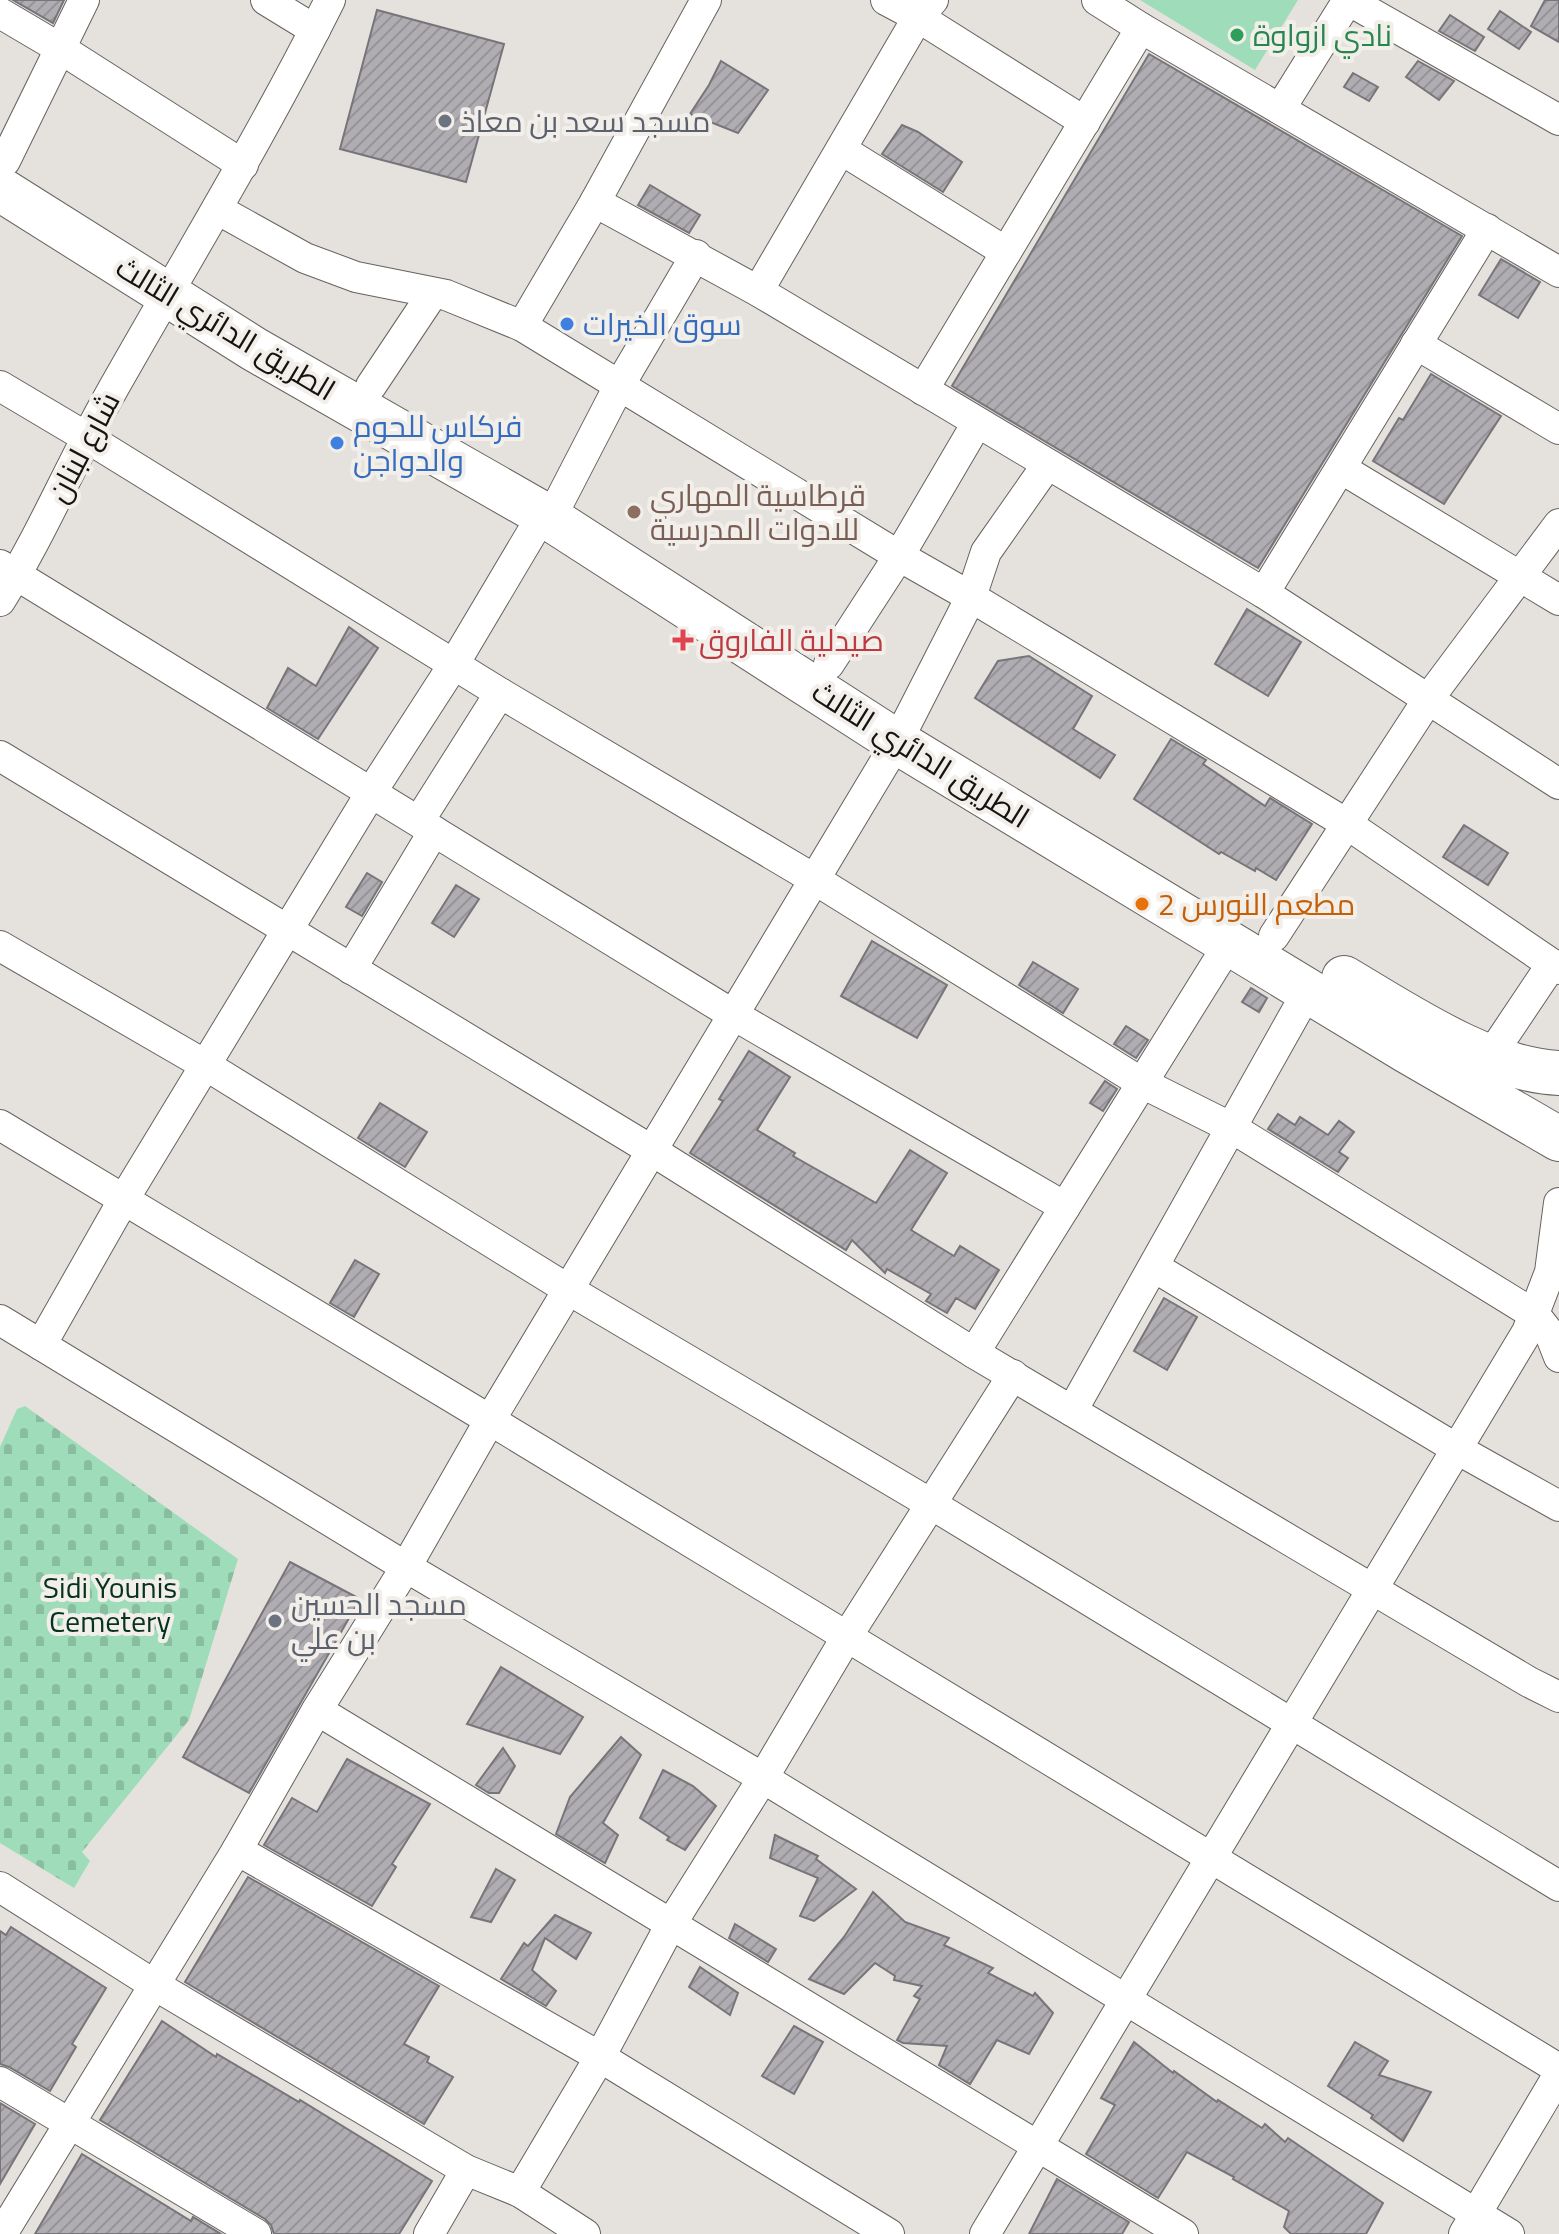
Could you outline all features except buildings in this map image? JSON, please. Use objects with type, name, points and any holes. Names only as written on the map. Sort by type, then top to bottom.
[{"type":"highway","name":"الطريق الدائري الثالث","points":[[2,170],[174,281],[371,386],[551,508],[904,730],[1230,942],[1395,1044],[1559,1139]]},
{"type":"highway","name":"الطريق الدائري الثالث","points":[[174,281],[254,349],[767,625],[829,664],[904,730],[1274,936],[1380,1000],[1489,1058],[1531,1070],[1559,1073]]},
{"type":"street","points":[[2,170],[84,0]]},
{"type":"street","points":[[266,0],[315,30]]},
{"type":"street","name":"شارع لبنان","points":[[0,601],[8,570],[243,165],[330,0]]},
{"type":"street","points":[[522,326],[595,202],[706,0]]},
{"type":"street","points":[[886,0],[926,9],[1085,122]]},
{"type":"street","points":[[1097,0],[1559,272]]},
{"type":"street","points":[[1280,109],[1348,0],[1559,120]]},
{"type":"street","points":[[758,291],[926,9]]},
{"type":"street","points":[[0,13],[243,165]]},
{"type":"street","points":[[923,390],[1141,28]]},
{"type":"street","points":[[842,150],[1006,252]]},
{"type":"street","points":[[595,202],[758,291],[1264,593],[1559,784]]},
{"type":"street","points":[[217,209],[305,258],[356,277],[446,295],[522,326],[1347,824],[1556,966],[1489,1058]]},
{"type":"street","points":[[1264,593],[1487,229]]},
{"type":"street","points":[[41,1345],[124,1199],[372,791],[551,508],[696,255]]},
{"type":"street","points":[[371,386],[433,293]]},
{"type":"street","points":[[1416,344],[1559,429]]},
{"type":"street","points":[[0,386],[500,693],[814,879],[1142,1083],[1232,1128],[1535,1315],[1550,1334],[1559,1357]]},
{"type":"street","points":[[829,664],[899,556],[977,423]]},
{"type":"street","points":[[2,2234],[237,1850],[317,1710],[406,1567],[490,1420],[904,730],[971,597],[986,552],[1047,465]]},
{"type":"street","points":[[1342,469],[1559,600]]},
{"type":"street","points":[[1274,936],[1429,698],[1559,524]]},
{"type":"street","points":[[8,570],[732,1014],[1065,1207]]},
{"type":"street","points":[[351,969],[500,693]]},
{"type":"street","points":[[0,756],[651,1150],[974,1353],[1559,1697]]},
{"type":"street","points":[[974,1353],[1230,942]]},
{"type":"street","points":[[0,946],[207,1066],[569,1290],[931,1504],[1559,1886]]},
{"type":"street","points":[[1072,1411],[1309,989]]},
{"type":"street","points":[[0,1125],[1559,2072],[1470,2223]]},
{"type":"street","points":[[985,2234],[1535,1315],[1550,1272],[1559,1203]]},
{"type":"street","points":[[1154,1267],[1457,1449],[1559,1506]]},
{"type":"street","points":[[0,1320],[1126,1999],[1470,2223],[1509,2234]]},
{"type":"street","points":[[520,2192],[600,2057],[671,1924],[846,1638],[1013,1375]]},
{"type":"street","points":[[317,1710],[1183,2234]]},
{"type":"street","points":[[237,1850],[600,2057],[889,2234]]},
{"type":"street","points":[[0,1887],[153,1984],[466,2170],[520,2192],[567,2229]]},
{"type":"street","points":[[0,2082],[256,2234]]},
{"type":"street","points":[[429,2234],[466,2170]]},
{"type":"green space","name":"نادي ازواوة","points":[[1140,0],[1298,0],[1255,70]]},
{"type":"green space","name":"Sidi Younis Cemetery","points":[[25,1406],[238,1559],[189,1720],[82,1852],[90,1861],[74,1888],[0,1843],[0,1447],[17,1409]]},
{"type":"place","name":"نادي ازواوة","points":[[1237,35]]},
{"type":"place","name":"مسجد سعد بن معاذ","points":[[445,121]]},
{"type":"place","name":"سوق الخيرات","points":[[567,324]]},
{"type":"place","name":"فركاس للحوم والدواجن","points":[[337,443]]},
{"type":"place","name":"قرطاسية المهاري للادوات المدرسية","points":[[634,512]]},
{"type":"place","name":"صيدلية الفاروق","points":[[683,640]]},
{"type":"place","name":"مطعم النورس 2","points":[[1142,904]]},
{"type":"place","name":"مسجد الحسين بن علي","points":[[275,1621]]}]
